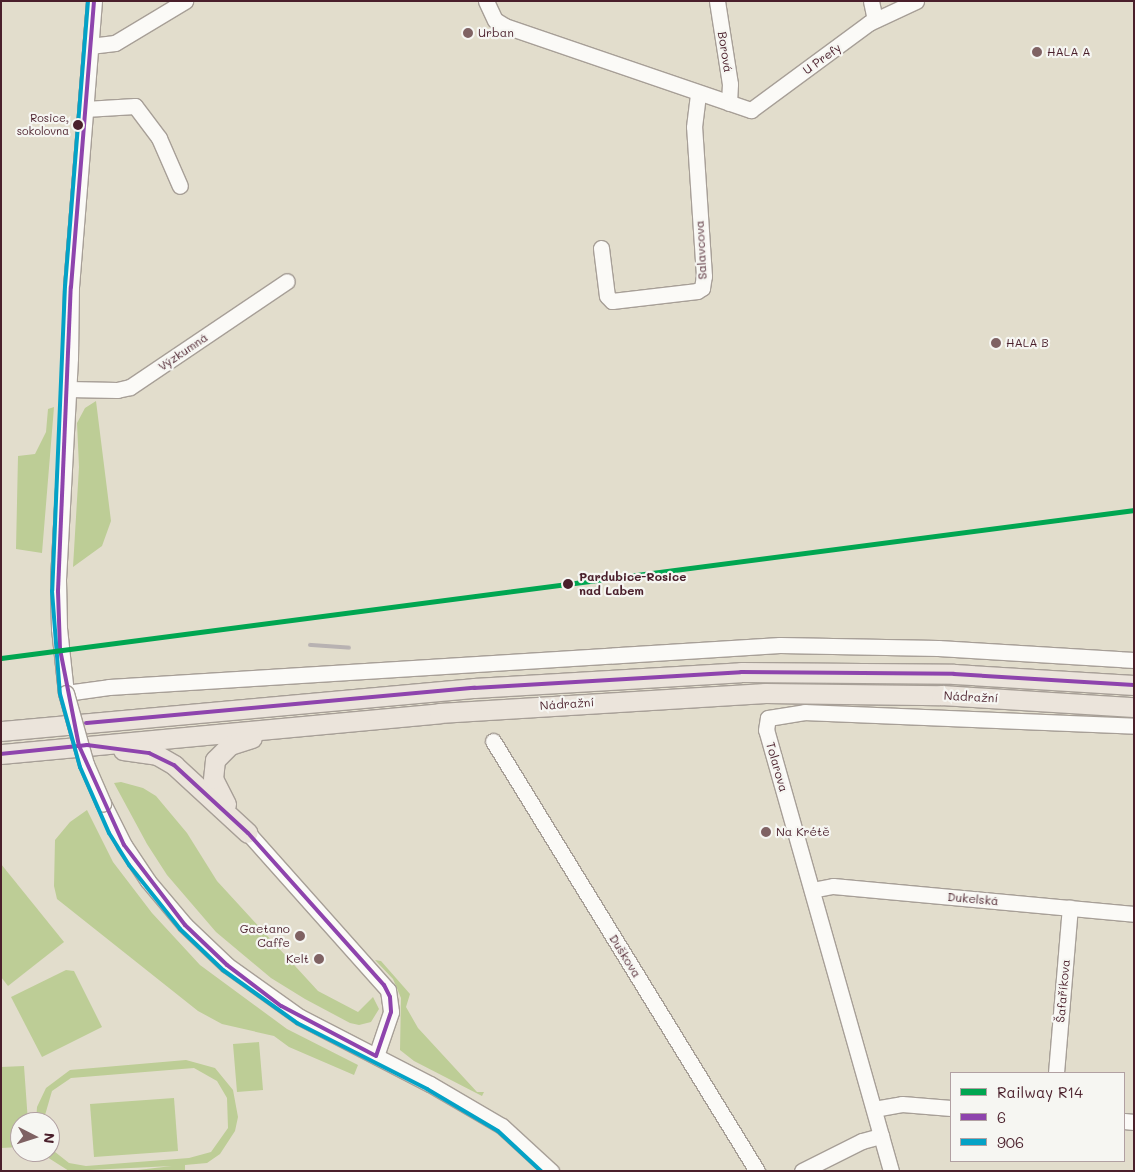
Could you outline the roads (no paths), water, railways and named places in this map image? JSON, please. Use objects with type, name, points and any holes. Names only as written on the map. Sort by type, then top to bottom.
[{"type":"main road","name":"Nádražní","points":[[1,731],[474,688],[741,672],[954,674],[1133,685]]},
{"type":"main road","name":"Nádražní","points":[[1,754],[286,727],[623,700],[764,693],[941,695],[1134,707]]},
{"type":"main road","points":[[248,833],[215,785],[212,773],[215,760],[230,745],[286,727]]},
{"type":"main road","points":[[87,745],[149,753],[165,759],[248,833]]},
{"type":"street","points":[[94,1],[72,278],[58,611],[66,694],[86,764],[124,845],[148,881],[185,925],[226,965],[281,1006],[502,1126],[551,1171]]},
{"type":"street","points":[[90,46],[115,43],[186,1]]},
{"type":"street","points":[[486,1],[495,20],[505,26],[729,103]]},
{"type":"street","name":"Borová","points":[[717,1],[730,84],[729,103]]},
{"type":"street","points":[[871,1],[875,20]]},
{"type":"street","name":"U Prefy","points":[[729,103],[754,108],[875,20],[916,1]]},
{"type":"street","name":"Salavcova","points":[[601,248],[608,296],[612,301],[697,291],[702,288],[694,127],[698,93]]},
{"type":"street","points":[[85,108],[135,106],[159,138],[180,186]]},
{"type":"street","name":"Výzkumná","points":[[68,389],[117,390],[130,387],[287,281]]},
{"type":"street","points":[[66,694],[109,687],[780,645],[938,648],[1134,660]]},
{"type":"street","name":"Tolarova","points":[[891,1171],[766,730],[766,721],[771,716],[805,712],[898,714],[1134,726]]},
{"type":"street","name":"Duškova","points":[[493,741],[758,1171]]},
{"type":"street","points":[[248,833],[388,990],[391,1004],[389,1021],[376,1056]]},
{"type":"street","name":"Dukelská","points":[[812,890],[833,886],[1134,914]]},
{"type":"street","name":"Šafaříkova","points":[[1056,1072],[1070,908]]},
{"type":"street","points":[[874,1110],[902,1104],[950,1108]]},
{"type":"street","points":[[802,1171],[862,1141],[881,1136]]},
{"type":"railway","points":[[310,645],[349,648]]},
{"type":"rail line","name":"R14","points":[[1,658],[1134,510]]},
{"type":"place","name":"Urban","points":[[468,33]]},
{"type":"place","name":"HALA A","points":[[1037,52]]},
{"type":"place","name":"Rosice, sokolovna","points":[[78,125]]},
{"type":"place","name":"HALA B","points":[[996,343]]},
{"type":"place","name":"Pardubice-Rosice nad Labem","points":[[568,584]]},
{"type":"place","name":"Na Krétě","points":[[766,832]]},
{"type":"place","name":"Gaetano Caffe","points":[[300,936]]},
{"type":"place","name":"Kelt","points":[[319,959]]}]
